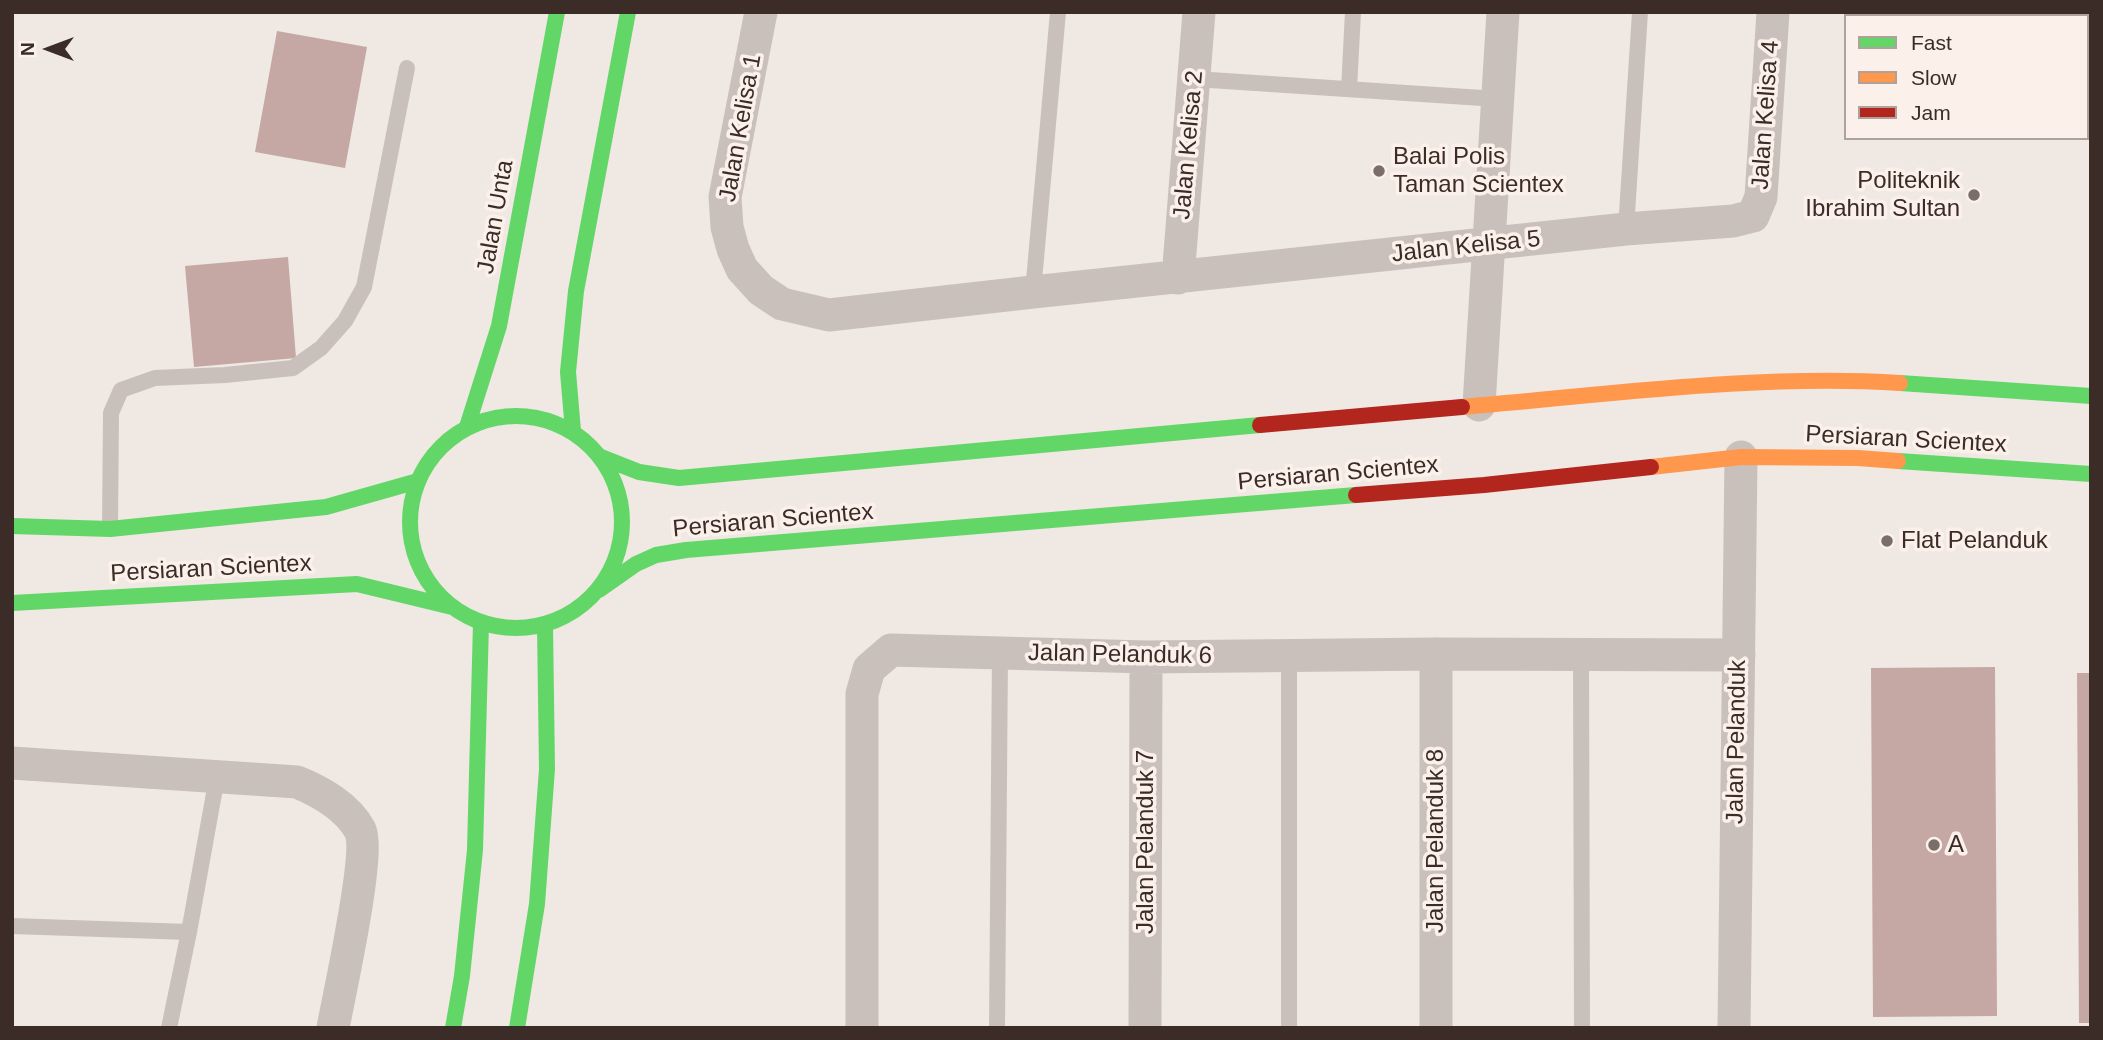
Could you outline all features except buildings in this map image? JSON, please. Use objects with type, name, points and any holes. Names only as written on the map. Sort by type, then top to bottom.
[{"type":"main road","name":"Jalan Unta","points":[[467,427],[499,326],[557,12]]},
{"type":"main road","points":[[573,431],[568,372],[576,291],[628,12]]},
{"type":"main road","name":"Persiaran Scientex","points":[[601,457],[635,473],[679,478],[1742,383],[1850,380],[2091,396]]},
{"type":"main road","points":[[502,415],[539,417],[573,431],[601,457],[618,494],[623,526],[616,561],[599,590],[575,611],[545,625],[513,629],[481,623],[452,607],[429,584],[415,555],[410,518],[418,481],[437,450],[467,427],[502,415]]},
{"type":"main road","name":"Persiaran Scientex","points":[[599,590],[636,564],[656,555],[686,550],[1484,485],[1741,457],[1858,458],[2091,474]]},
{"type":"main road","name":"Persiaran Scientex","points":[[12,526],[110,528],[326,507],[418,481]]},
{"type":"main road","name":"Persiaran Scientex","points":[[12,603],[357,584],[452,607]]},
{"type":"main road","points":[[453,1028],[462,976],[475,850],[481,623]]},
{"type":"main road","points":[[517,1028],[537,904],[547,769],[545,625]]},
{"type":"street","name":"Jalan Kelisa 1","points":[[761,12],[725,197],[727,227],[742,269],[761,290],[782,304],[829,316],[1178,278]]},
{"type":"street","name":"Jalan Kelisa 2","points":[[1178,278],[1199,12]]},
{"type":"street","points":[[1479,405],[1503,12]]},
{"type":"street","name":"Jalan Kelisa 4","points":[[1753,216],[1761,197],[1773,12]]},
{"type":"street","name":"Jalan Kelisa 5","points":[[1178,278],[1626,229],[1733,221],[1753,216]]},
{"type":"street","name":"Jalan Pelanduk","points":[[1734,1028],[1741,457]]},
{"type":"street","name":"Jalan Pelanduk 6","points":[[862,1028],[862,694],[869,669],[891,650],[1146,657],[1738,654]]},
{"type":"street","name":"Jalan Pelanduk 8","points":[[1436,654],[1436,1028]]},
{"type":"street","name":"Jalan Pelanduk 7","points":[[1145,1028],[1146,657]]},
{"type":"street","points":[[12,763],[297,782],[321,792],[345,811],[359,830],[364,843],[360,880],[333,1028]]},
{"type":"lane","points":[[1033,292],[1058,12]]},
{"type":"lane","points":[[1349,89],[1353,12]]},
{"type":"lane","points":[[1626,229],[1640,12]]},
{"type":"lane","points":[[110,528],[111,413],[121,390],[155,378],[293,368],[321,348],[345,321],[364,287],[407,68]]},
{"type":"lane","points":[[1195,79],[1497,99]]},
{"type":"lane","points":[[997,1028],[1000,653]]},
{"type":"lane","points":[[1581,654],[1582,1028]]},
{"type":"lane","points":[[1289,655],[1289,1028]]},
{"type":"lane","points":[[169,1028],[217,777]]},
{"type":"lane","points":[[12,926],[189,932]]},
{"type":"traffic: fast","points":[[467,427],[499,326],[557,12]]},
{"type":"traffic: fast","points":[[573,431],[568,372],[576,291],[628,12]]},
{"type":"traffic: fast","points":[[1900,383],[2091,396]]},
{"type":"traffic: fast","points":[[516,416],[557,424],[591,447],[614,481],[622,522],[614,563],[591,597],[557,620],[516,628],[475,620],[441,597],[418,563],[410,522],[418,481],[441,447],[475,424],[516,416]]},
{"type":"traffic: fast","points":[[601,457],[639,472],[679,478],[1260,425]]},
{"type":"traffic: fast","points":[[1898,461],[2091,474]]},
{"type":"traffic: fast","points":[[12,526],[110,529],[326,507],[418,481]]},
{"type":"traffic: fast","points":[[599,590],[636,564],[656,555],[686,550],[1356,495]]},
{"type":"traffic: fast","points":[[12,603],[357,584],[452,607]]},
{"type":"traffic: fast","points":[[453,1028],[462,976],[475,850],[481,623]]},
{"type":"traffic: fast","points":[[517,1028],[537,904],[547,769],[545,625]]},
{"type":"traffic: slow","points":[[1462,407],[1736,383],[1900,383]]},
{"type":"traffic: slow","points":[[1651,467],[1741,457],[1898,461]]},
{"type":"traffic: jam","points":[[1260,425],[1462,407]]},
{"type":"traffic: jam","points":[[1356,495],[1484,485],[1651,467]]},
{"type":"place","name":"Balai Polis Taman Scientex","points":[[1379,171]]},
{"type":"place","name":"Politeknik Ibrahim Sultan","points":[[1974,195]]},
{"type":"place","name":"Flat Pelanduk","points":[[1887,541]]},
{"type":"place","name":"A","points":[[1934,845]]}]
